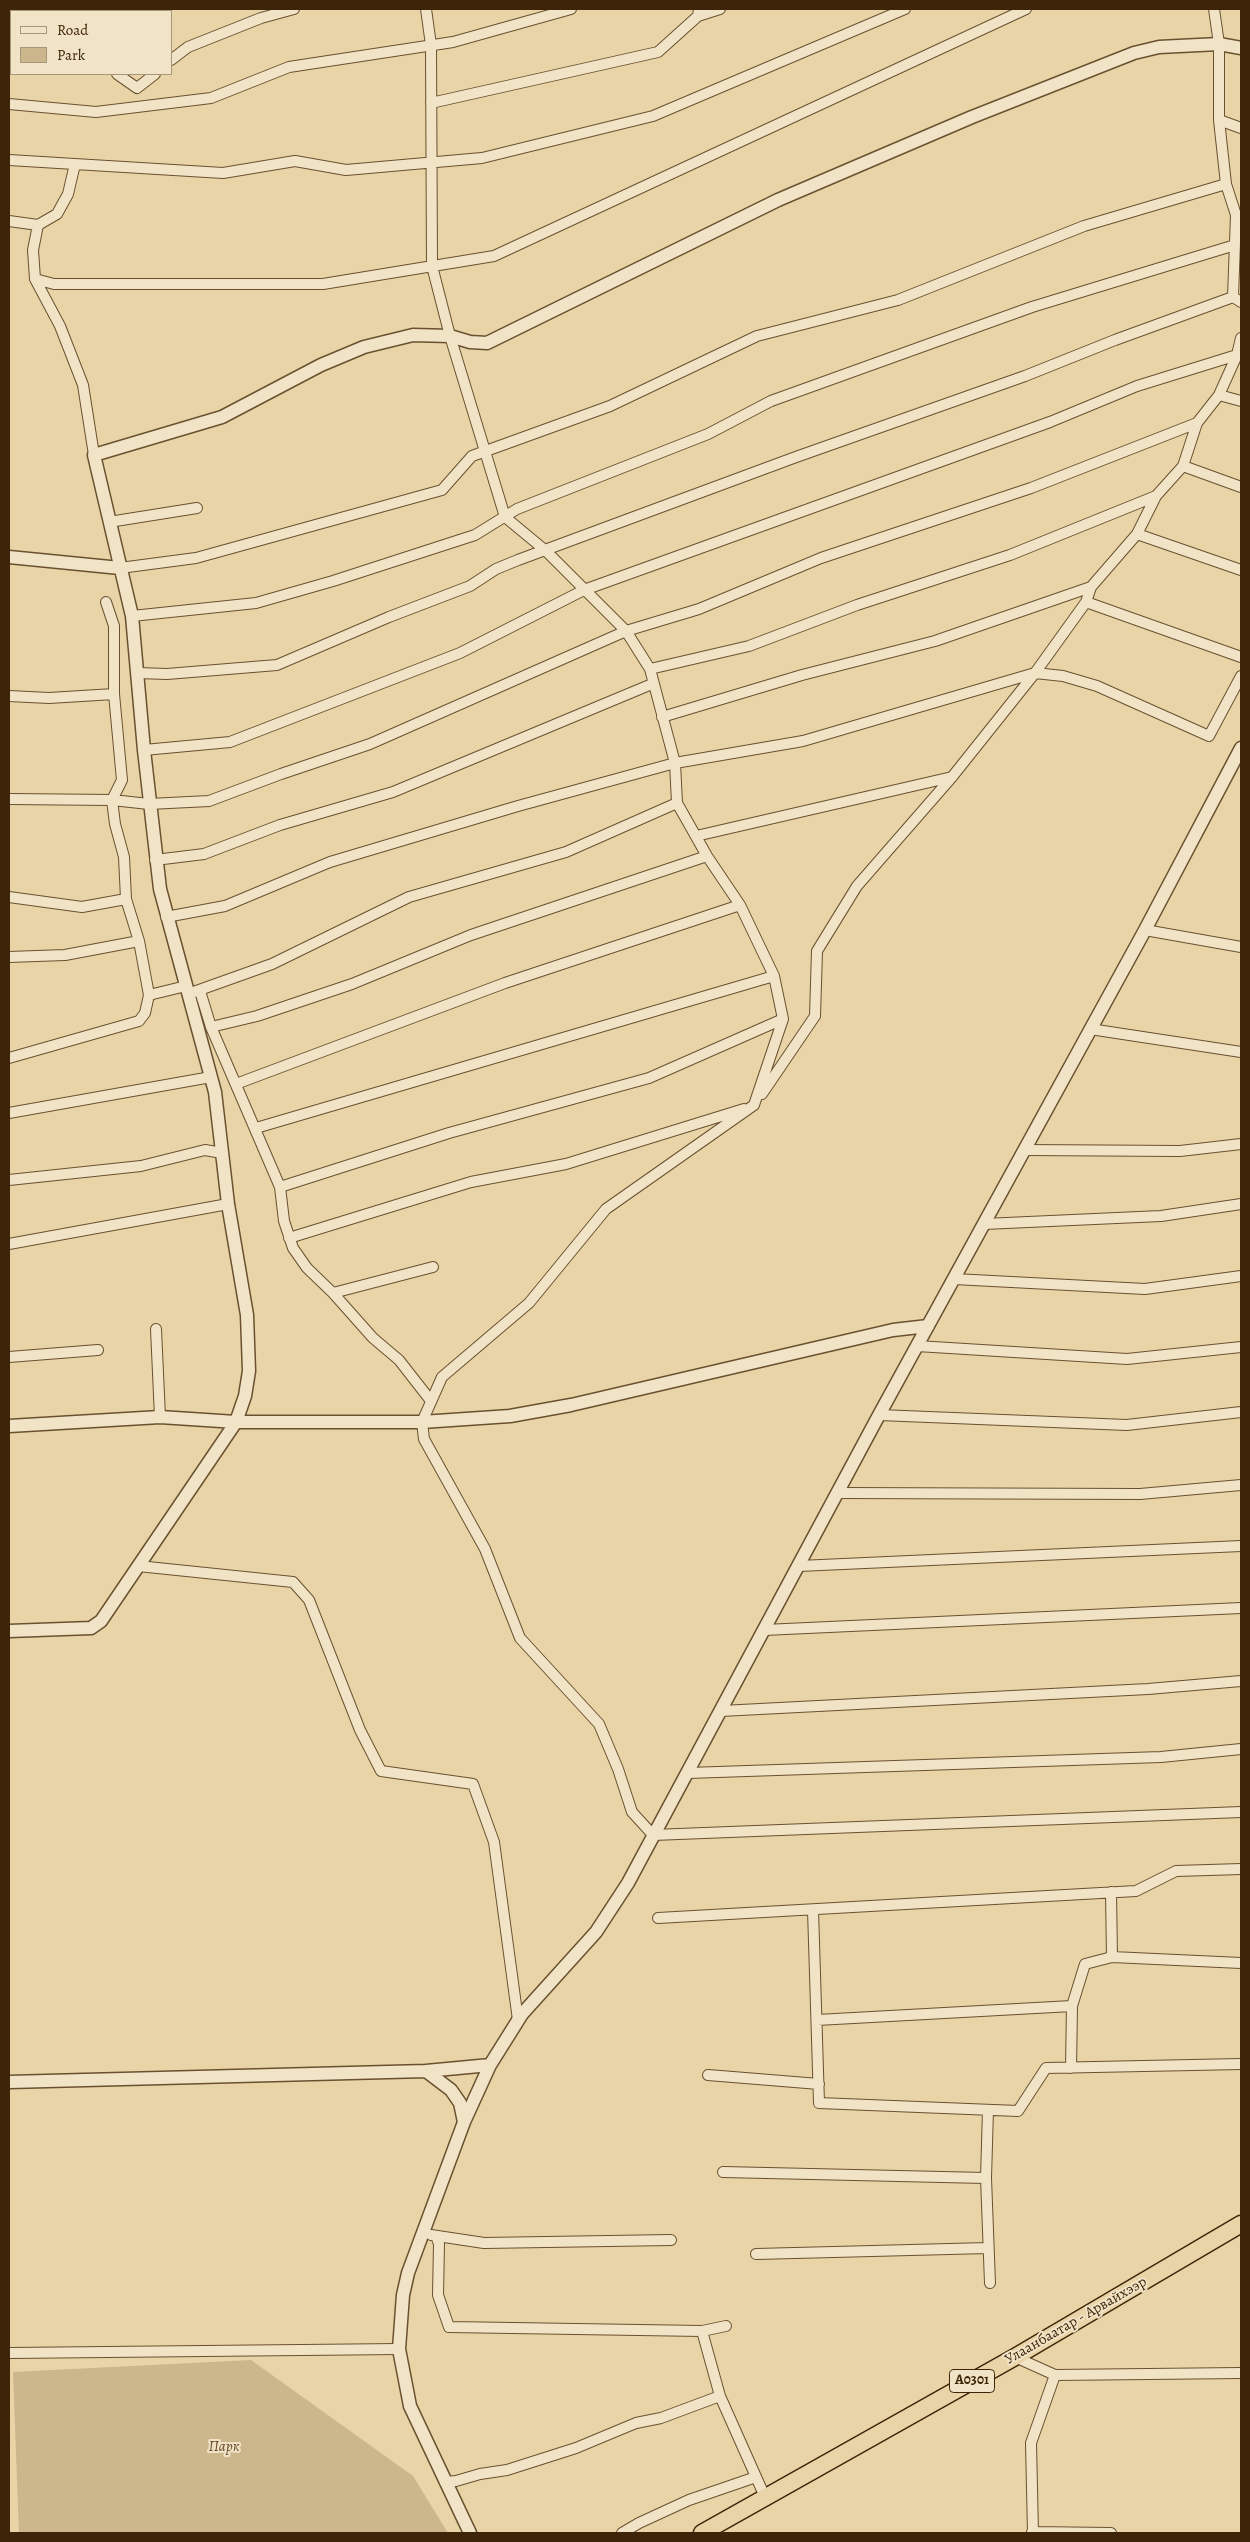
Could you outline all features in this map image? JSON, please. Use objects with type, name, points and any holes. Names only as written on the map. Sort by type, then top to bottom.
[{"type":"highway","name":"Улаанбаатар - Арвайхээр","points":[[702,2533],[1015,2357],[1241,2224]]},
{"type":"street","points":[[172,59],[188,47],[261,18],[294,9]]},
{"type":"street","points":[[426,9],[431,45],[432,266],[450,336],[505,516],[546,551],[626,632],[650,669],[652,684],[675,763],[677,803],[707,856],[740,905],[774,976],[783,1019],[754,1106]]},
{"type":"street","points":[[9,104],[96,112],[211,98],[289,67],[453,42],[571,9]]},
{"type":"street","points":[[432,103],[658,52],[698,12],[720,9]]},
{"type":"street","points":[[9,160],[222,173],[295,161],[346,170],[482,158],[653,116],[905,9]]},
{"type":"street","points":[[36,279],[54,284],[323,284],[494,256],[1026,9]]},
{"type":"street","points":[[138,673],[167,674],[277,665],[389,617],[470,586],[496,569],[634,516],[1237,300],[1235,245],[1239,216],[1226,184],[1219,120],[1219,44],[1214,9]]},
{"type":"street","points":[[94,455],[222,417],[321,365],[364,347],[413,335],[450,336],[470,342],[487,343],[778,200],[972,117],[1134,53],[1159,47],[1219,44],[1241,48]]},
{"type":"street","points":[[118,75],[136,88],[154,75]]},
{"type":"street","points":[[1219,120],[1241,128]]},
{"type":"street","points":[[9,221],[38,225],[58,214],[68,194],[75,164]]},
{"type":"street","points":[[9,557],[120,568],[196,558],[442,490],[472,456],[610,406],[757,336],[898,300],[1084,226],[1226,184]]},
{"type":"street","points":[[9,1632],[91,1628],[101,1621],[236,1422],[245,1396],[249,1371],[247,1315],[228,1204],[211,1077],[191,990],[166,917],[155,860],[132,616],[94,455],[83,385],[60,326],[36,279],[33,250],[38,225]]},
{"type":"street","points":[[132,616],[256,603],[475,536],[518,509],[592,478],[708,434],[771,401],[1032,307],[1235,245]]},
{"type":"street","points":[[1241,338],[1237,356],[1219,395],[1197,423],[1183,466],[1156,496],[1137,534],[1091,587],[1086,602],[1035,673],[952,777],[857,886],[817,952],[815,1016],[754,1106],[606,1209],[529,1302],[442,1377],[422,1422],[424,1439],[485,1548],[520,1638],[598,1724],[618,1769],[632,1812],[653,1835],[1241,1812]]},
{"type":"street","points":[[144,750],[230,742],[460,653],[584,590],[1042,426],[1137,386],[1237,356]]},
{"type":"street","points":[[1219,395],[1241,401]]},
{"type":"street","points":[[9,798],[112,800],[149,804],[209,801],[370,744],[626,632],[698,609],[821,558],[1031,488],[1197,423]]},
{"type":"street","points":[[1183,466],[1241,487]]},
{"type":"street","points":[[650,669],[749,646],[857,605],[1010,555],[1156,496]]},
{"type":"street","points":[[110,522],[197,508]]},
{"type":"street","points":[[1137,534],[1241,570]]},
{"type":"street","points":[[662,717],[802,675],[935,641],[1091,587]]},
{"type":"street","points":[[9,1058],[139,1021],[145,1013],[149,995],[139,941],[126,899],[124,857],[115,824],[112,800],[122,780],[114,694],[114,626],[106,602]]},
{"type":"street","points":[[1086,602],[1241,657]]},
{"type":"street","points":[[166,917],[224,906],[330,862],[518,806],[675,763],[803,741],[1035,673],[1064,676],[1096,686],[1209,736],[1241,676]]},
{"type":"street","points":[[155,860],[204,854],[280,825],[393,792],[652,684]]},
{"type":"street","points":[[9,696],[49,698],[114,694]]},
{"type":"street","points":[[470,2533],[410,2406],[399,2349],[403,2295],[408,2272],[464,2122],[490,2065],[518,2020],[596,1932],[628,1883],[916,1346],[1145,930],[1241,748]]},
{"type":"street","points":[[696,836],[952,777]]},
{"type":"street","points":[[149,995],[191,990],[272,964],[409,897],[566,852],[677,803]]},
{"type":"street","points":[[211,1028],[257,1016],[352,984],[471,935],[707,856]]},
{"type":"street","points":[[9,897],[82,907],[126,899]]},
{"type":"street","points":[[236,1084],[505,983],[740,905]]},
{"type":"street","points":[[1145,930],[1241,947]]},
{"type":"street","points":[[9,957],[65,955],[139,941]]},
{"type":"street","points":[[256,1128],[774,976]]},
{"type":"street","points":[[191,990],[211,1028],[280,1187],[288,1238],[307,1268],[333,1293],[373,1338],[399,1360],[431,1401]]},
{"type":"street","points":[[280,1187],[449,1134],[649,1078],[783,1019]]},
{"type":"street","points":[[1090,1029],[1241,1052]]},
{"type":"street","points":[[9,1113],[211,1077]]},
{"type":"street","points":[[288,1238],[471,1182],[566,1164],[754,1106]]},
{"type":"street","points":[[1024,1150],[1180,1151],[1241,1144]]},
{"type":"street","points":[[9,1180],[141,1166],[205,1150],[222,1153]]},
{"type":"street","points":[[9,1244],[228,1204]]},
{"type":"street","points":[[984,1224],[1162,1216],[1241,1204]]},
{"type":"street","points":[[333,1293],[434,1266]]},
{"type":"street","points":[[954,1279],[1145,1290],[1241,1276]]},
{"type":"street","points":[[9,1426],[160,1417],[236,1422],[422,1422],[510,1416],[571,1405],[893,1330],[928,1326]]},
{"type":"street","points":[[156,1329],[160,1417]]},
{"type":"street","points":[[916,1346],[1127,1359],[1241,1347]]},
{"type":"street","points":[[9,1357],[98,1350]]},
{"type":"street","points":[[879,1415],[1127,1426],[1241,1412]]},
{"type":"street","points":[[838,1493],[1140,1494],[1241,1485]]},
{"type":"street","points":[[799,1566],[1241,1546]]},
{"type":"street","points":[[138,1566],[293,1582],[309,1600],[360,1730],[380,1771],[473,1784],[494,1842],[518,2020]]},
{"type":"street","points":[[764,1630],[1241,1608]]},
{"type":"street","points":[[721,1711],[1148,1689],[1241,1681]]},
{"type":"street","points":[[688,1773],[1161,1757],[1241,1749]]},
{"type":"street","points":[[658,1918],[1136,1891],[1176,1871],[1241,1869]]},
{"type":"street","points":[[1111,1892],[1112,1957]]},
{"type":"street","points":[[813,1910],[819,2103],[1018,2111],[1046,2068],[1241,2064]]},
{"type":"street","points":[[1071,2068],[1072,2006],[1086,1964],[1112,1957],[1241,1963]]},
{"type":"street","points":[[817,2020],[1072,2006]]},
{"type":"street","points":[[9,2082],[426,2071],[490,2065]]},
{"type":"street","points":[[426,2071],[451,2090],[460,2103],[464,2122]]},
{"type":"street","points":[[708,2075],[819,2084]]},
{"type":"street","points":[[988,2110],[986,2178],[990,2283]]},
{"type":"street","points":[[723,2172],[986,2178]]},
{"type":"street","points":[[423,2233],[484,2243],[671,2240]]},
{"type":"street","points":[[436,2236],[438,2244],[438,2295],[449,2327],[702,2331],[726,2326]]},
{"type":"street","points":[[756,2254],[988,2248]]},
{"type":"street","points":[[702,2331],[720,2396],[765,2497]]},
{"type":"street","points":[[9,2353],[399,2349]]},
{"type":"street","points":[[1015,2357],[1055,2375],[1241,2373]]},
{"type":"street","points":[[1055,2375],[1031,2443],[1033,2533],[1111,2533]]},
{"type":"street","points":[[445,2482],[507,2470],[576,2448],[636,2423],[661,2418],[720,2396]]},
{"type":"street","points":[[622,2533],[638,2523],[690,2500],[756,2477]]},
{"type":"green space","name":"Парк","points":[[251,2360],[413,2476],[448,2533],[19,2533],[13,2372]]}]
